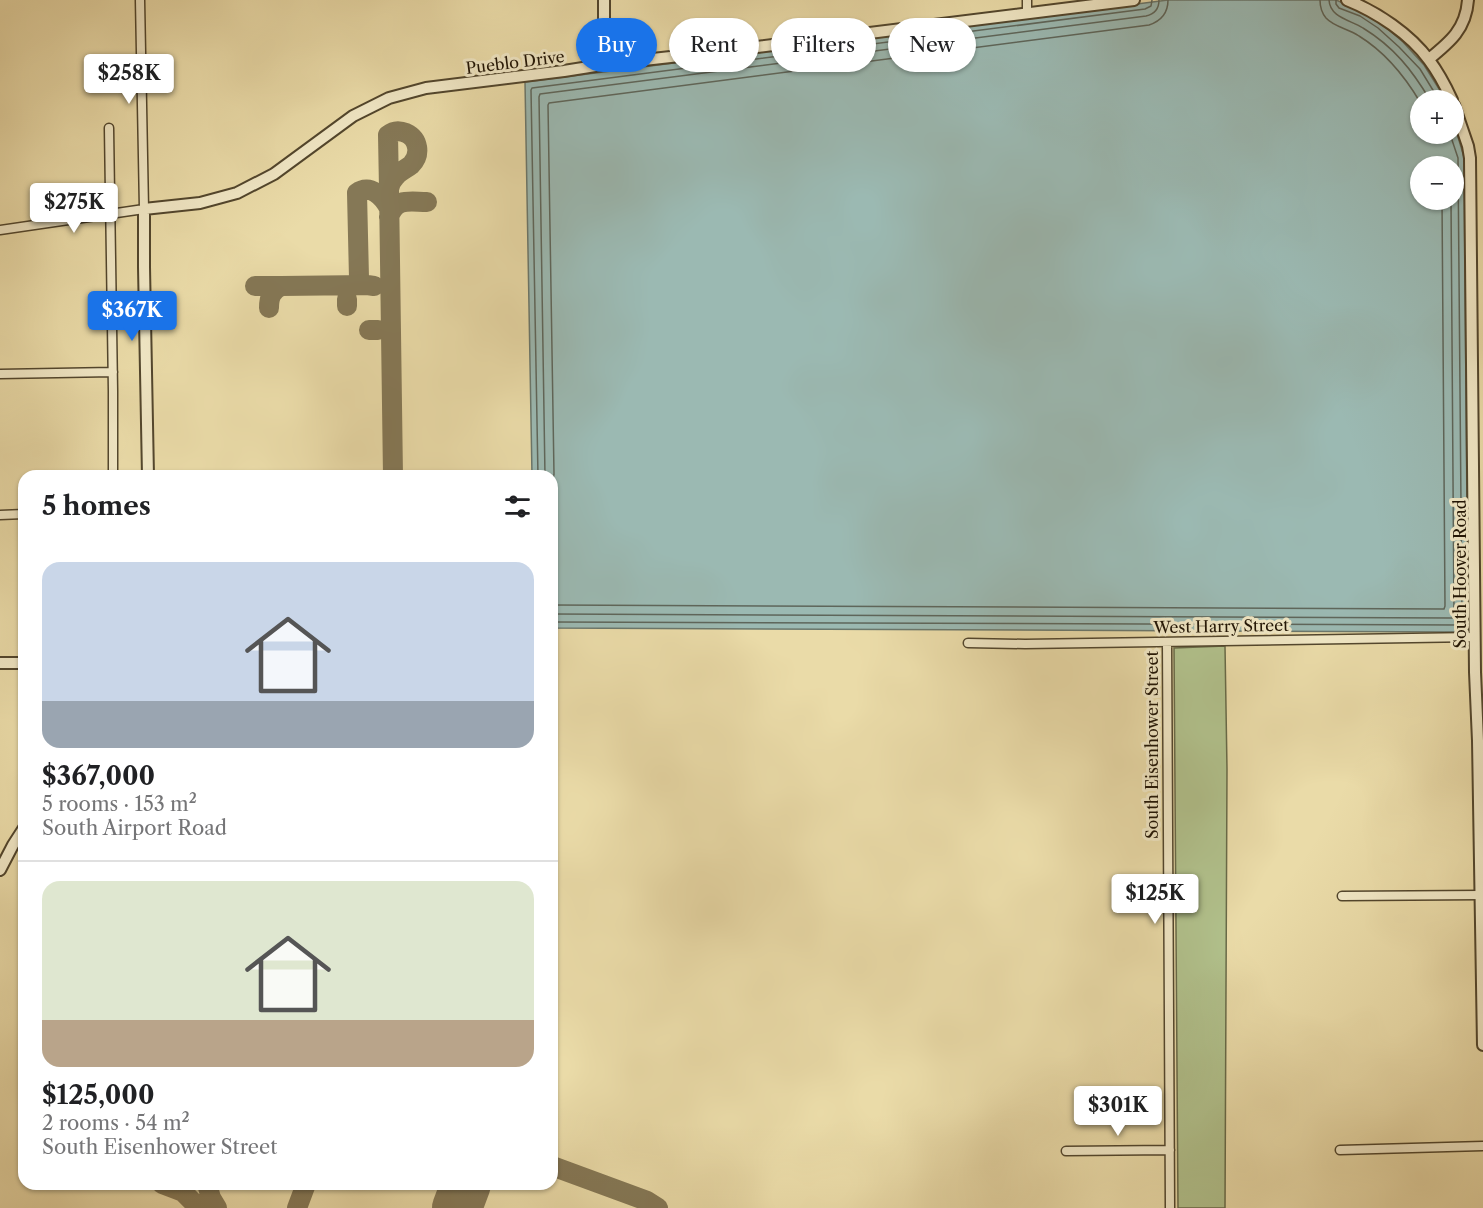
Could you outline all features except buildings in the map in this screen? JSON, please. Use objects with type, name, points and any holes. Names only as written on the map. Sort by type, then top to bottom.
[{"type":"street","points":[[140,0],[148,470]]},
{"type":"street","points":[[604,0],[604,18]]},
{"type":"street","points":[[1027,0],[1027,13]]},
{"type":"street","name":"Pueblo Drive","points":[[657,59],[1134,0]]},
{"type":"street","points":[[1347,0],[1365,7],[1384,19],[1407,36],[1429,59],[1450,42],[1461,28],[1468,8],[1468,0]]},
{"type":"street","name":"South Hoover Road","points":[[1429,59],[1446,90]]},
{"type":"street","name":"Pueblo Drive","points":[[0,230],[200,203],[237,193],[274,174],[353,116],[389,98],[426,88],[576,69]]},
{"type":"street","points":[[109,128],[113,470]]},
{"type":"street","name":"South Hoover Road","points":[[1464,135],[1470,158],[1475,638],[1483,1045]]},
{"type":"street","points":[[0,374],[113,372]]},
{"type":"street","points":[[0,514],[18,514]]},
{"type":"street","name":"West Harry Street","points":[[968,643],[1475,638]]},
{"type":"street","name":"South Eisenhower Street","points":[[1167,642],[1170,1208]]},
{"type":"street","points":[[0,663],[18,663]]},
{"type":"street","points":[[0,870],[18,837]]},
{"type":"street","points":[[1342,896],[1481,895]]},
{"type":"street","points":[[1340,1150],[1483,1146]]},
{"type":"street","points":[[1066,1151],[1170,1150]]},
{"type":"green space","points":[[1225,646],[1227,769],[1225,1208],[1178,1208],[1174,648]]},
{"type":"water","points":[[1168,0],[1336,0],[1363,11],[1403,42],[1424,65],[1440,90],[1410,90],[1410,144],[1460,144],[1464,156],[1410,156],[1410,210],[1464,210],[1464,157],[1468,632],[558,628],[558,470],[532,470],[525,82],[603,72],[657,72],[657,65],[669,64],[669,72],[759,72],[759,52],[771,51],[771,72],[876,72],[876,37],[888,36],[888,72],[976,72],[976,24]]},
{"type":"taxiway","points":[[401,131],[414,139],[417,148],[416,157],[411,165],[391,182],[389,189],[388,135],[401,131]]},
{"type":"taxiway","points":[[389,189],[393,470]]},
{"type":"taxiway","points":[[367,285],[359,278],[357,193],[362,190],[371,190],[380,196],[389,208]]},
{"type":"taxiway","points":[[389,217],[400,203],[427,202]]},
{"type":"taxiway","points":[[255,286],[281,286],[271,295],[269,308]]},
{"type":"taxiway","points":[[281,286],[374,286]]},
{"type":"taxiway","points":[[347,299],[347,306]]},
{"type":"taxiway","points":[[369,330],[378,330]]},
{"type":"taxiway","points":[[558,1168],[647,1201],[658,1208]]},
{"type":"taxiway","points":[[178,1190],[193,1202],[206,1208]]},
{"type":"taxiway","points":[[209,1190],[217,1208]]},
{"type":"taxiway","points":[[297,1208],[304,1190]]},
{"type":"runway","points":[[457,1208],[464,1190]]}]
